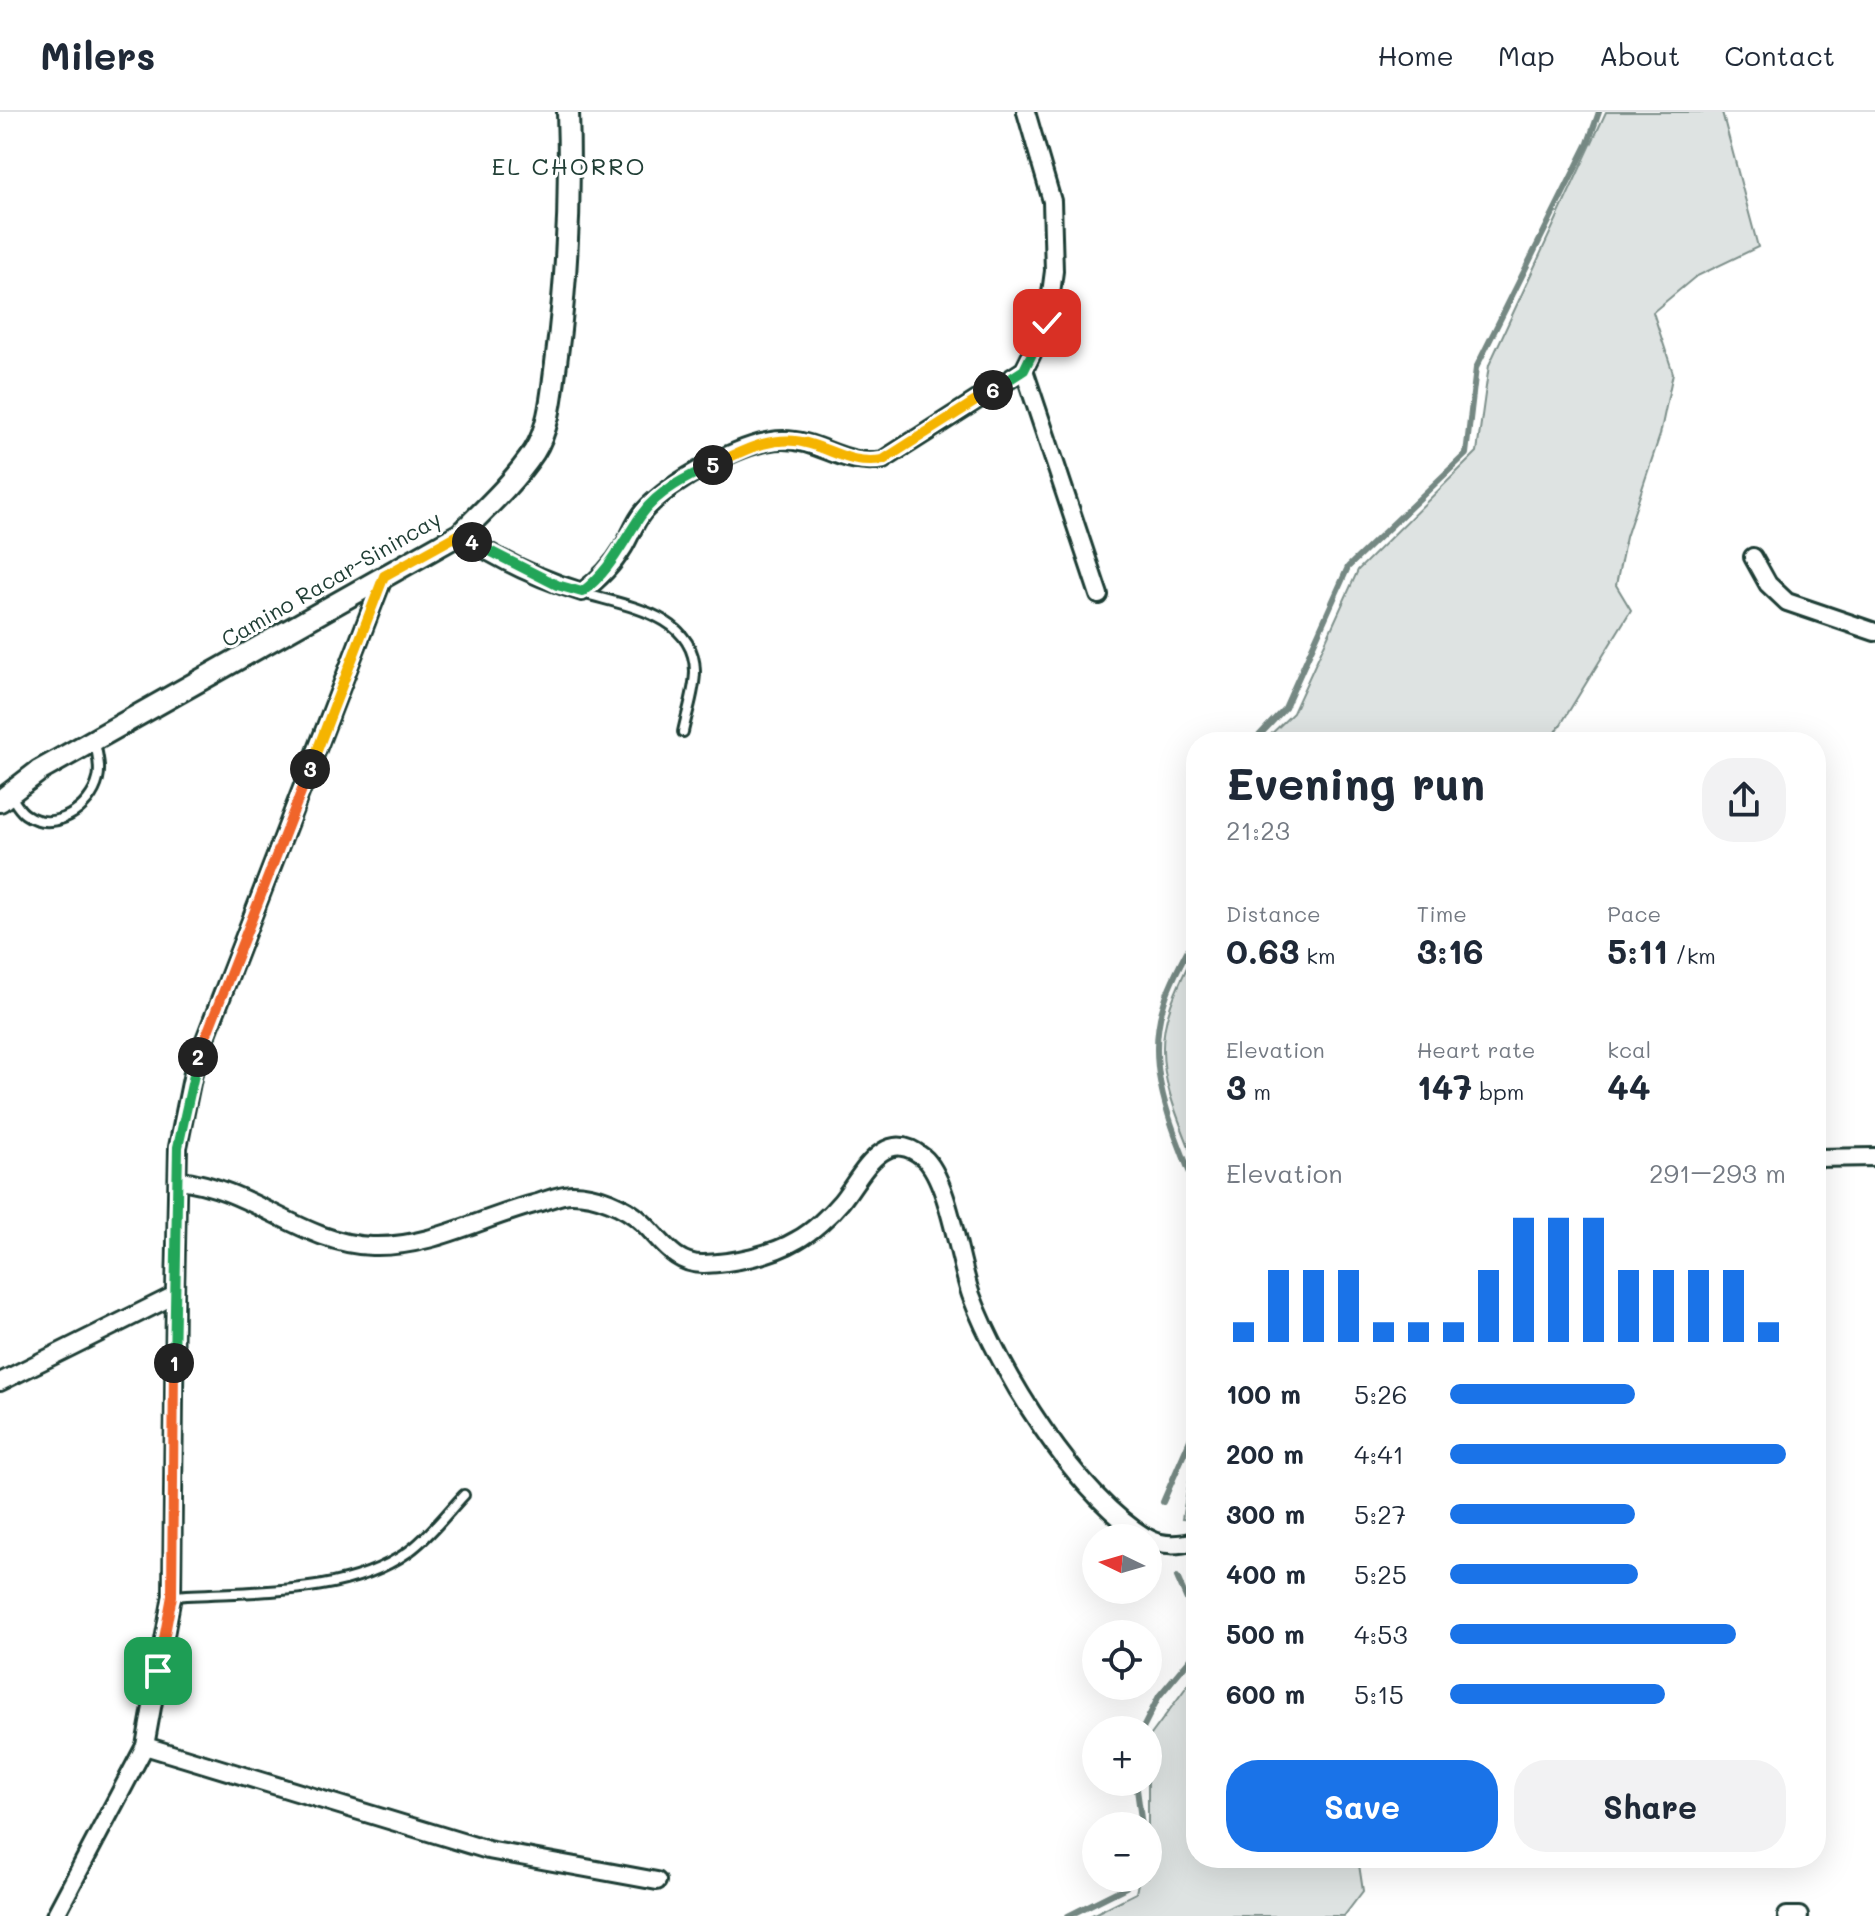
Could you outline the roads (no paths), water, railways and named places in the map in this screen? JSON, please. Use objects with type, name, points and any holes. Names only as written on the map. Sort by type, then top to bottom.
[{"type":"street","name":"Camino Racar-Sinincay","points":[[5,798],[39,771],[460,534],[536,450],[550,408],[566,292],[570,167],[568,112]]},
{"type":"street","points":[[460,534],[485,551],[557,585],[582,592],[622,551],[643,512],[682,480],[752,446],[782,440],[808,443],[862,463],[883,460],[1024,370],[1047,323],[1054,271],[1052,201],[1026,112]]},
{"type":"street","points":[[1024,370],[1099,595]]},
{"type":"street","points":[[1753,557],[1768,584],[1787,602],[1875,632]]},
{"type":"street","points":[[55,1916],[145,1746],[172,1596],[178,1147],[194,1068],[384,576]]},
{"type":"street","points":[[179,1180],[226,1189],[337,1242],[374,1246],[410,1242],[457,1230],[571,1194],[610,1201],[641,1220],[672,1255],[701,1264],[771,1251],[799,1240],[840,1203],[872,1158],[886,1149],[904,1148],[921,1154],[937,1170],[972,1296],[1024,1399],[1072,1467],[1128,1524]]},
{"type":"street","points":[[1826,1158],[1875,1157]]},
{"type":"street","points":[[0,1382],[175,1295]]},
{"type":"street","points":[[1162,1544],[1186,1544]]},
{"type":"street","points":[[145,1746],[488,1850],[657,1881]]},
{"type":"street","points":[[1787,1916],[1799,1916]]},
{"type":"lane","points":[[582,592],[675,625],[690,651],[695,668],[683,732]]},
{"type":"lane","points":[[5,798],[24,814],[39,820],[58,820],[84,807],[99,777],[94,741]]},
{"type":"lane","points":[[172,1596],[312,1586],[358,1576],[408,1552],[464,1495]]},
{"type":"waterway","points":[[1262,732],[1285,708],[1348,567],[1466,454],[1476,368],[1588,143],[1599,112]]},
{"type":"waterway","points":[[1186,953],[1165,1000],[1157,1049],[1163,1096],[1186,1163]]},
{"type":"waterway","points":[[1163,1502],[1186,1449]]},
{"type":"waterway","points":[[1177,1577],[1186,1597]]},
{"type":"waterway","points":[[1149,1716],[1159,1696],[1186,1664]]},
{"type":"waterway","points":[[1138,1796],[1140,1812]]},
{"type":"waterway","points":[[1068,1916],[1116,1892]]},
{"type":"district","name":"EL CHORRO","points":[[569,167]]}]
